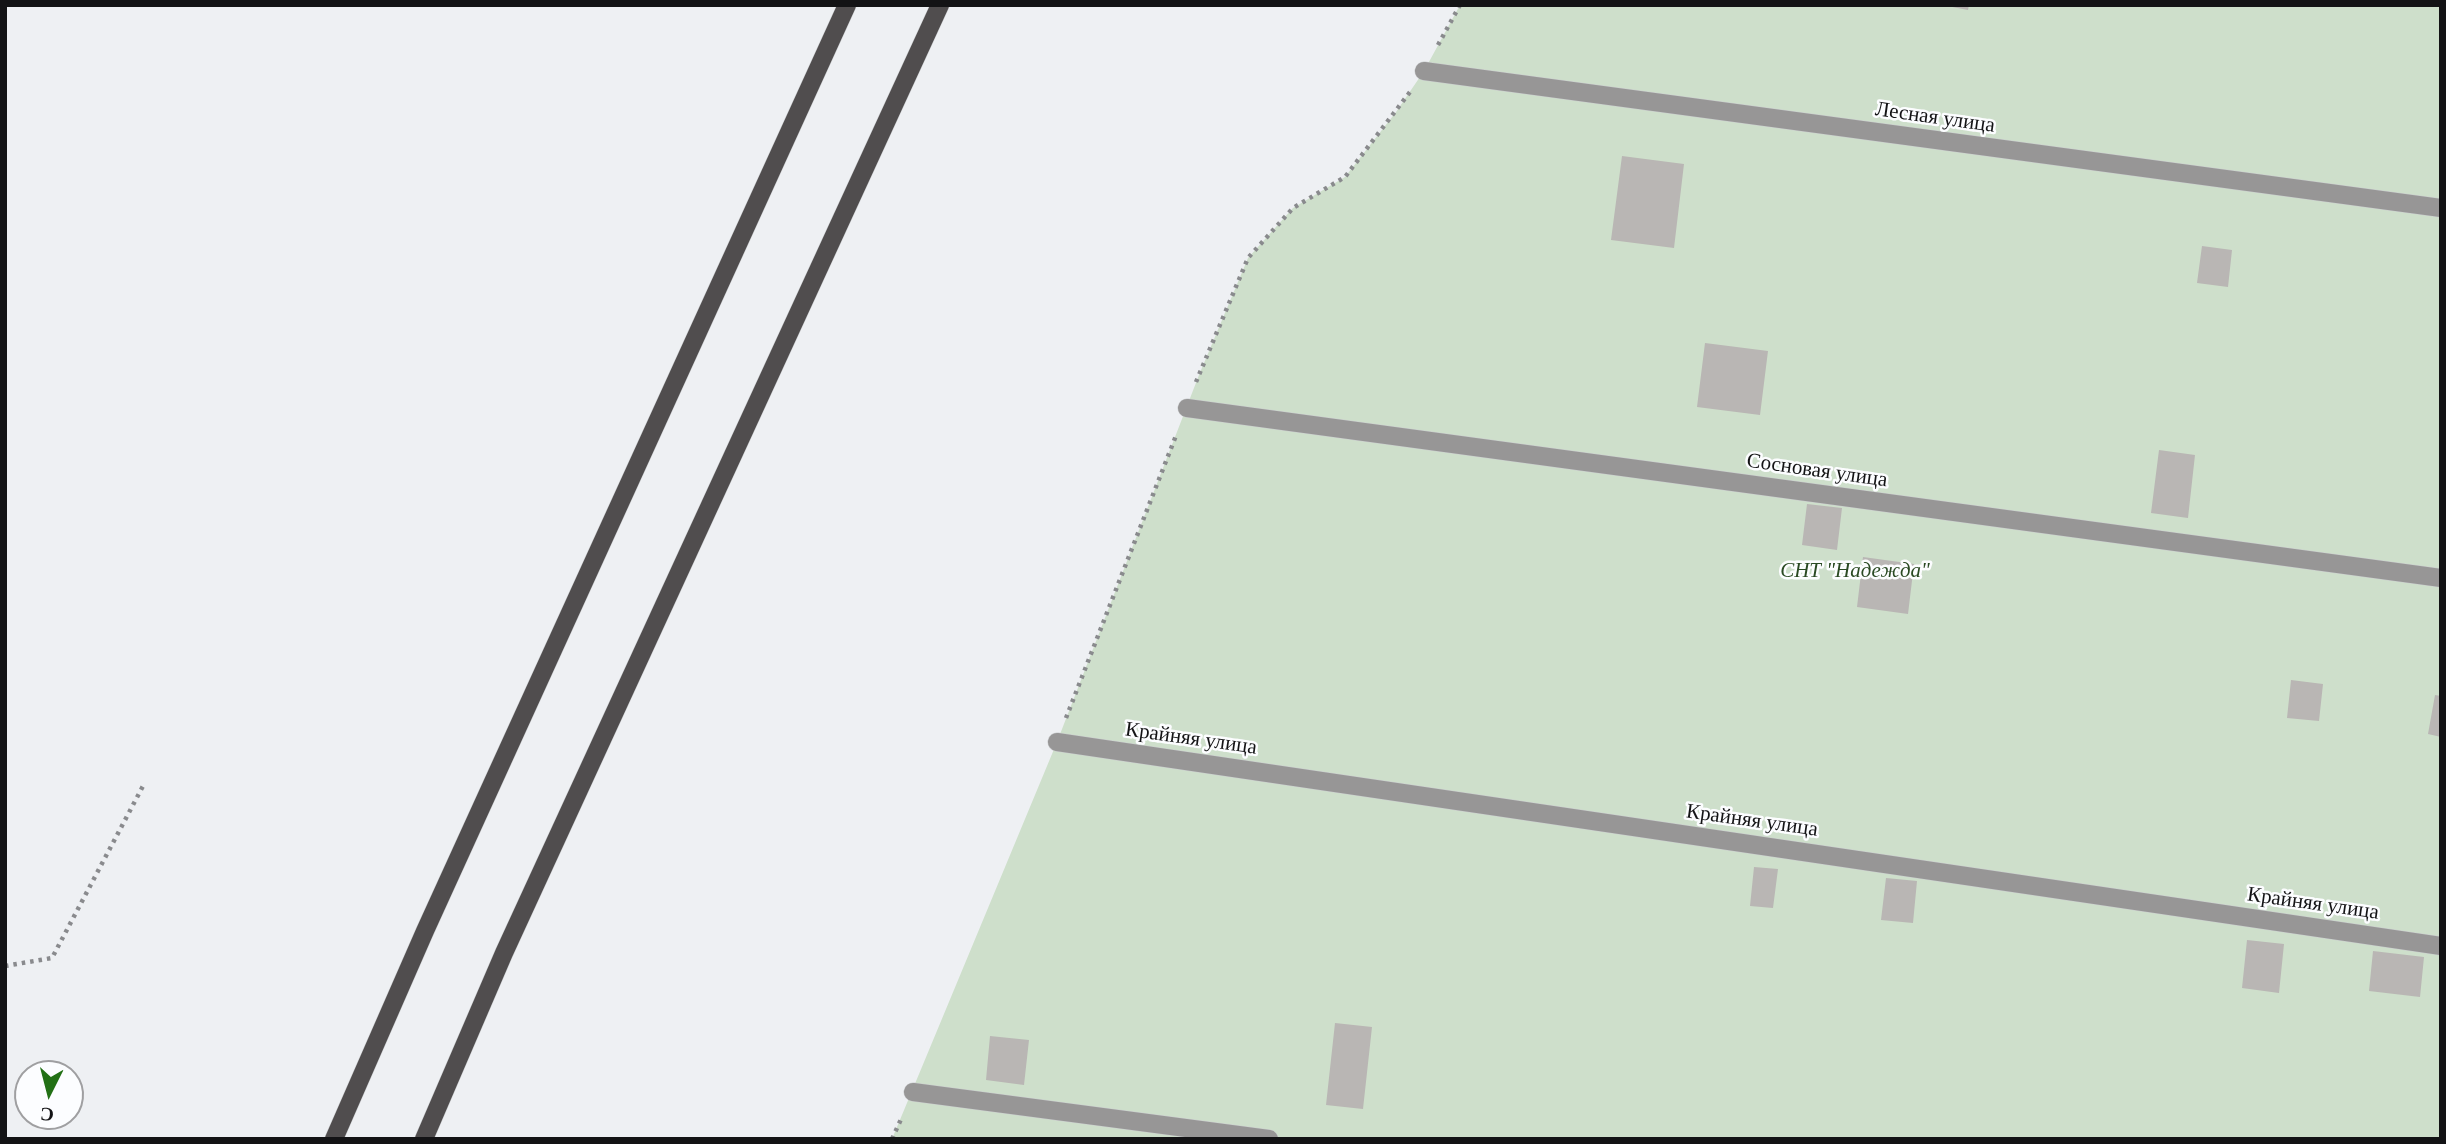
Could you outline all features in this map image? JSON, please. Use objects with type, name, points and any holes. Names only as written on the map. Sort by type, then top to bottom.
[{"type":"main road","points":[[334,1139],[430,919],[847,5]]},
{"type":"main road","points":[[424,1139],[504,953],[940,5]]},
{"type":"street","name":"Лесная улица","points":[[1424,71],[2441,208]]},
{"type":"street","name":"Сосновая улица","points":[[1187,408],[2441,578]]},
{"type":"street","name":"Крайняя улица","points":[[1057,742],[2441,946]]},
{"type":"street","points":[[913,1092],[1269,1139]]},
{"type":"path","points":[[1057,742],[1248,258],[1293,208],[1345,177],[1424,71],[1460,5]]},
{"type":"path","points":[[5,966],[52,958],[143,786]]},
{"type":"green space","name":"СНТ \"Надежда\"","points":[[1460,5],[2441,5],[2441,1139],[892,1139],[1057,742],[1199,375],[1248,258],[1293,208],[1345,177],[1424,71]]},
{"type":"building","points":[[1942,5],[1969,5],[1968,10]]},
{"type":"building","points":[[1622,156],[1684,164],[1674,248],[1611,240]]},
{"type":"building","points":[[2202,246],[2232,250],[2228,287],[2197,283]]},
{"type":"building","points":[[1705,343],[1768,351],[1760,415],[1697,407]]},
{"type":"building","points":[[2159,450],[2195,455],[2188,518],[2151,513]]},
{"type":"building","points":[[1807,504],[1842,508],[1837,550],[1802,545]]},
{"type":"building","points":[[1863,557],[1914,564],[1908,614],[1857,607]]},
{"type":"building","points":[[2291,680],[2323,684],[2319,721],[2287,718]]},
{"type":"building","points":[[2435,695],[2441,696],[2441,737],[2428,734]]},
{"type":"building","points":[[1754,867],[1778,869],[1773,908],[1750,906]]},
{"type":"building","points":[[1886,878],[1917,881],[1913,923],[1881,920]]},
{"type":"building","points":[[2247,940],[2284,944],[2279,993],[2242,988]]},
{"type":"building","points":[[2373,951],[2424,957],[2420,997],[2369,991]]},
{"type":"building","points":[[1335,1023],[1372,1027],[1363,1109],[1326,1105]]},
{"type":"building","points":[[990,1036],[1029,1040],[1024,1085],[986,1080]]}]
